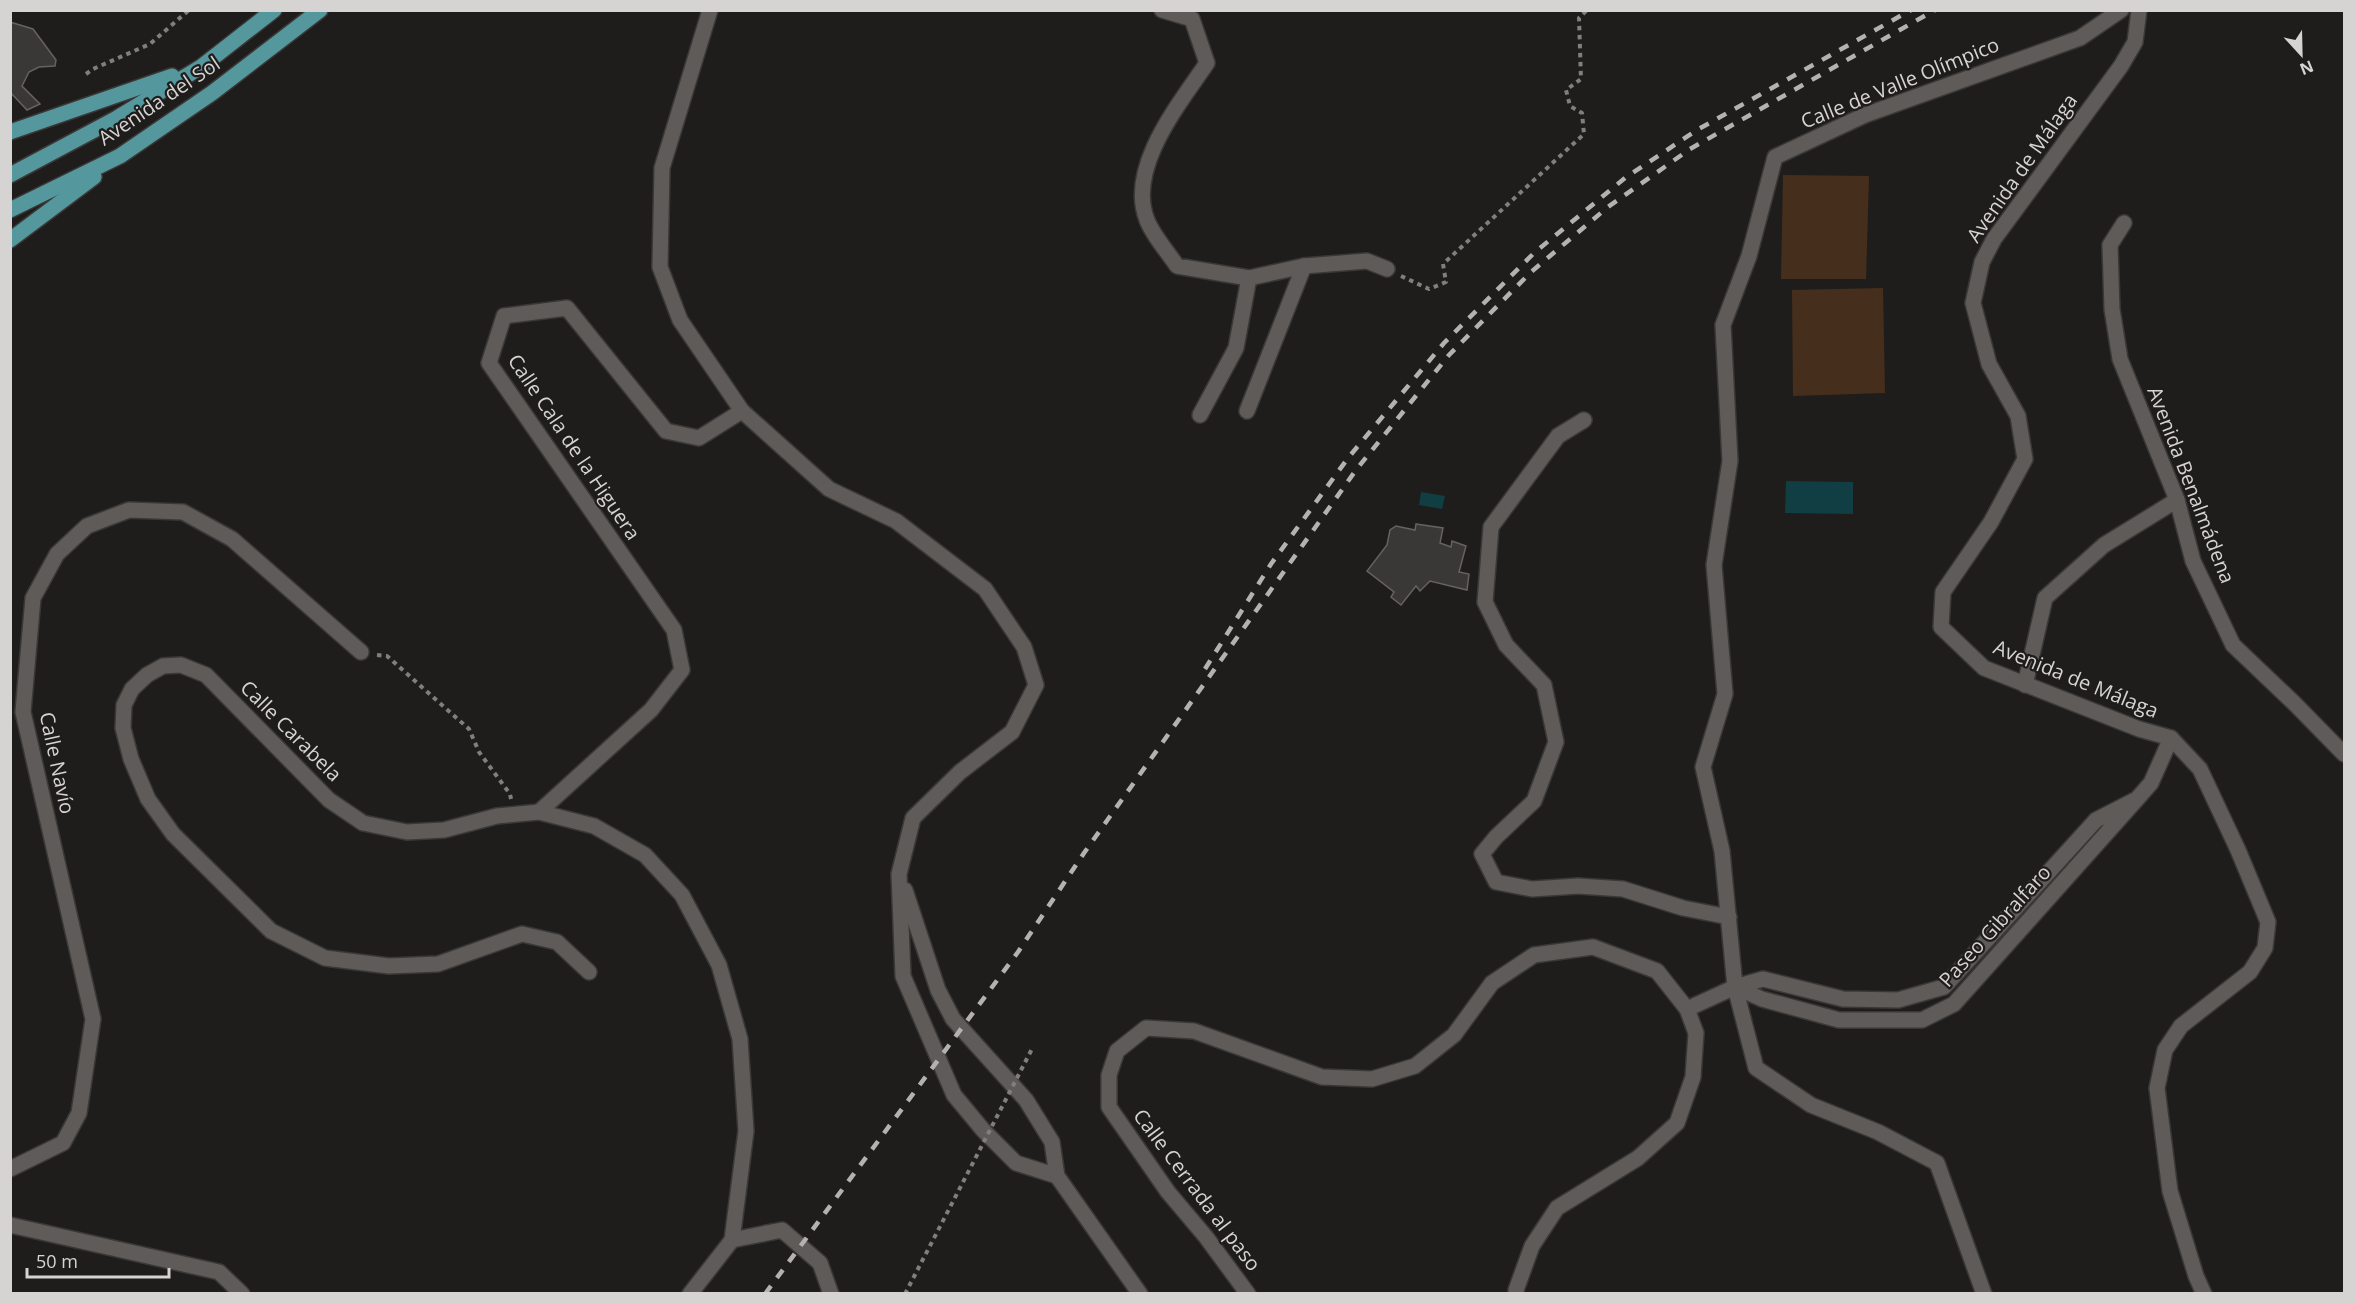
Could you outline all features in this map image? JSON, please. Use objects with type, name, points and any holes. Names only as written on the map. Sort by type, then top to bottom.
[{"type":"main road","name":"Avenida del Sol","points":[[10,175],[117,118],[201,67],[274,10]]},
{"type":"main road","name":"Avenida del Sol","points":[[10,210],[120,156],[212,93],[320,10]]},
{"type":"main road","points":[[10,132],[201,67]]},
{"type":"main road","points":[[10,240],[120,156]]},
{"type":"street","points":[[1162,10],[1192,19],[1207,63],[1159,135],[1141,187],[1146,220],[1177,266],[1249,278],[1305,266],[1367,261],[1387,269]]},
{"type":"street","name":"Calle de Valle Olímpico","points":[[1984,1293],[1937,1163],[1878,1132],[1811,1105],[1755,1068],[1735,987],[1722,851],[1704,767],[1725,694],[1714,565],[1730,461],[1723,325],[1749,256],[1776,157],[1865,115],[2080,38],[2121,10]]},
{"type":"street","points":[[2129,10],[2138,30]]},
{"type":"street","points":[[2138,30],[2139,10]]},
{"type":"street","points":[[709,11],[662,168],[660,267],[680,320],[742,411],[830,489],[896,521],[985,589],[1024,647],[1036,685],[1012,732],[960,772],[913,818],[899,874],[903,976],[954,1095],[983,1130],[1016,1163],[1057,1176]]},
{"type":"street","name":"Avenida de Málaga","points":[[2138,30],[2135,42],[2121,66],[1994,239],[1982,262],[1974,303],[1989,364],[2018,416],[2025,459],[1991,522],[1943,592],[1941,627],[1984,668],[2139,729],[2171,738],[2200,769],[2268,921],[2265,948],[2250,972],[2181,1026],[2165,1050],[2157,1088],[2170,1191],[2196,1276],[2204,1293]]},
{"type":"street","name":"Avenida Benalmádena","points":[[2124,223],[2110,245],[2112,309],[2120,359],[2177,500],[2193,561],[2233,645],[2344,754]]},
{"type":"street","points":[[1247,411],[1305,266]]},
{"type":"street","points":[[1200,415],[1236,348],[1249,278]]},
{"type":"street","name":"Calle Cala de la Higuera","points":[[539,812],[651,710],[682,670],[674,630],[489,363],[504,316],[567,308],[666,431],[699,438],[742,411]]},
{"type":"street","points":[[1584,420],[1558,436],[1491,527],[1485,602],[1506,645],[1544,685],[1556,742],[1534,801],[1496,837],[1482,854],[1496,882],[1532,889],[1578,886],[1623,889],[1683,908],[1729,917]]},
{"type":"street","points":[[2025,685],[2045,598],[2104,545],[2177,500]]},
{"type":"street","name":"Calle Navío","points":[[10,1169],[63,1143],[79,1113],[93,1020],[23,712],[33,598],[57,554],[87,526],[129,510],[183,512],[232,539],[361,652]]},
{"type":"street","name":"Calle Carabela","points":[[589,972],[557,942],[522,934],[438,964],[389,966],[325,958],[271,931],[173,834],[148,799],[131,759],[123,728],[124,705],[132,689],[147,675],[163,666],[181,665],[206,675],[329,800],[363,823],[407,832],[444,830],[513,815],[539,812],[594,826],[645,855],[682,896],[720,965],[740,1039],[746,1131],[732,1240]]},
{"type":"street","name":"Paseo Gibralfaro","points":[[1735,987],[1762,999],[1839,1020],[1922,1020],[1954,1004],[2151,783],[2171,738]]},
{"type":"street","name":"Paseo Gibralfaro","points":[[1735,987],[1763,979],[1843,999],[1898,1000],[1944,987],[2096,820],[2137,799]]},
{"type":"street","points":[[899,874],[938,990],[953,1019],[1026,1100],[1052,1143],[1057,1176],[1140,1293]]},
{"type":"street","name":"Calle Cerrada al paso","points":[[1248,1293],[1206,1237],[1168,1192],[1109,1107],[1109,1075],[1117,1051],[1146,1028],[1194,1031],[1322,1077],[1371,1079],[1415,1066],[1454,1035],[1492,983],[1534,955],[1593,947],[1657,971],[1687,1009]]},
{"type":"street","points":[[1516,1290],[1532,1246],[1557,1209],[1638,1158],[1677,1123],[1693,1077],[1696,1033],[1687,1009],[1735,987]]},
{"type":"street","points":[[10,1225],[219,1272],[242,1293]]},
{"type":"street","points":[[690,1293],[732,1240],[782,1230],[820,1263],[831,1293]]},
{"type":"path","points":[[86,74],[150,44],[189,10]]},
{"type":"path","points":[[1387,269],[1429,289],[1446,282],[1443,264],[1584,134],[1582,113],[1570,106],[1566,90],[1581,79],[1579,18],[1587,10]]},
{"type":"path","points":[[361,652],[387,656],[469,729],[479,752],[510,794],[513,815]]},
{"type":"path","points":[[905,1293],[1033,1047]]},
{"type":"shaded area","points":[[1783,175],[1869,176],[1866,279],[1781,279]]},
{"type":"shaded area","points":[[1883,288],[1885,393],[1793,396],[1792,290]]},
{"type":"water","points":[[1786,481],[1853,482],[1853,514],[1785,513]]},
{"type":"water","points":[[1421,492],[1445,496],[1442,509],[1419,505]]},
{"type":"building","points":[[10,22],[33,29],[56,60],[55,66],[39,67],[29,72],[22,86],[40,104],[27,110],[10,92]]},
{"type":"building","points":[[1416,524],[1443,528],[1440,543],[1451,547],[1452,541],[1466,546],[1459,572],[1469,574],[1467,590],[1430,581],[1420,591],[1416,586],[1401,605],[1391,597],[1394,592],[1367,571],[1387,545],[1390,530],[1396,526],[1415,530]]},
{"type":"railway","points":[[1205,669],[1271,564],[1348,458],[1444,343],[1534,253],[1625,178],[1697,130],[1911,10]]},
{"type":"railway","points":[[765,1294],[1018,952],[1084,853],[1356,470],[1449,355],[1531,272],[1608,207],[1690,149],[1935,10]]}]
